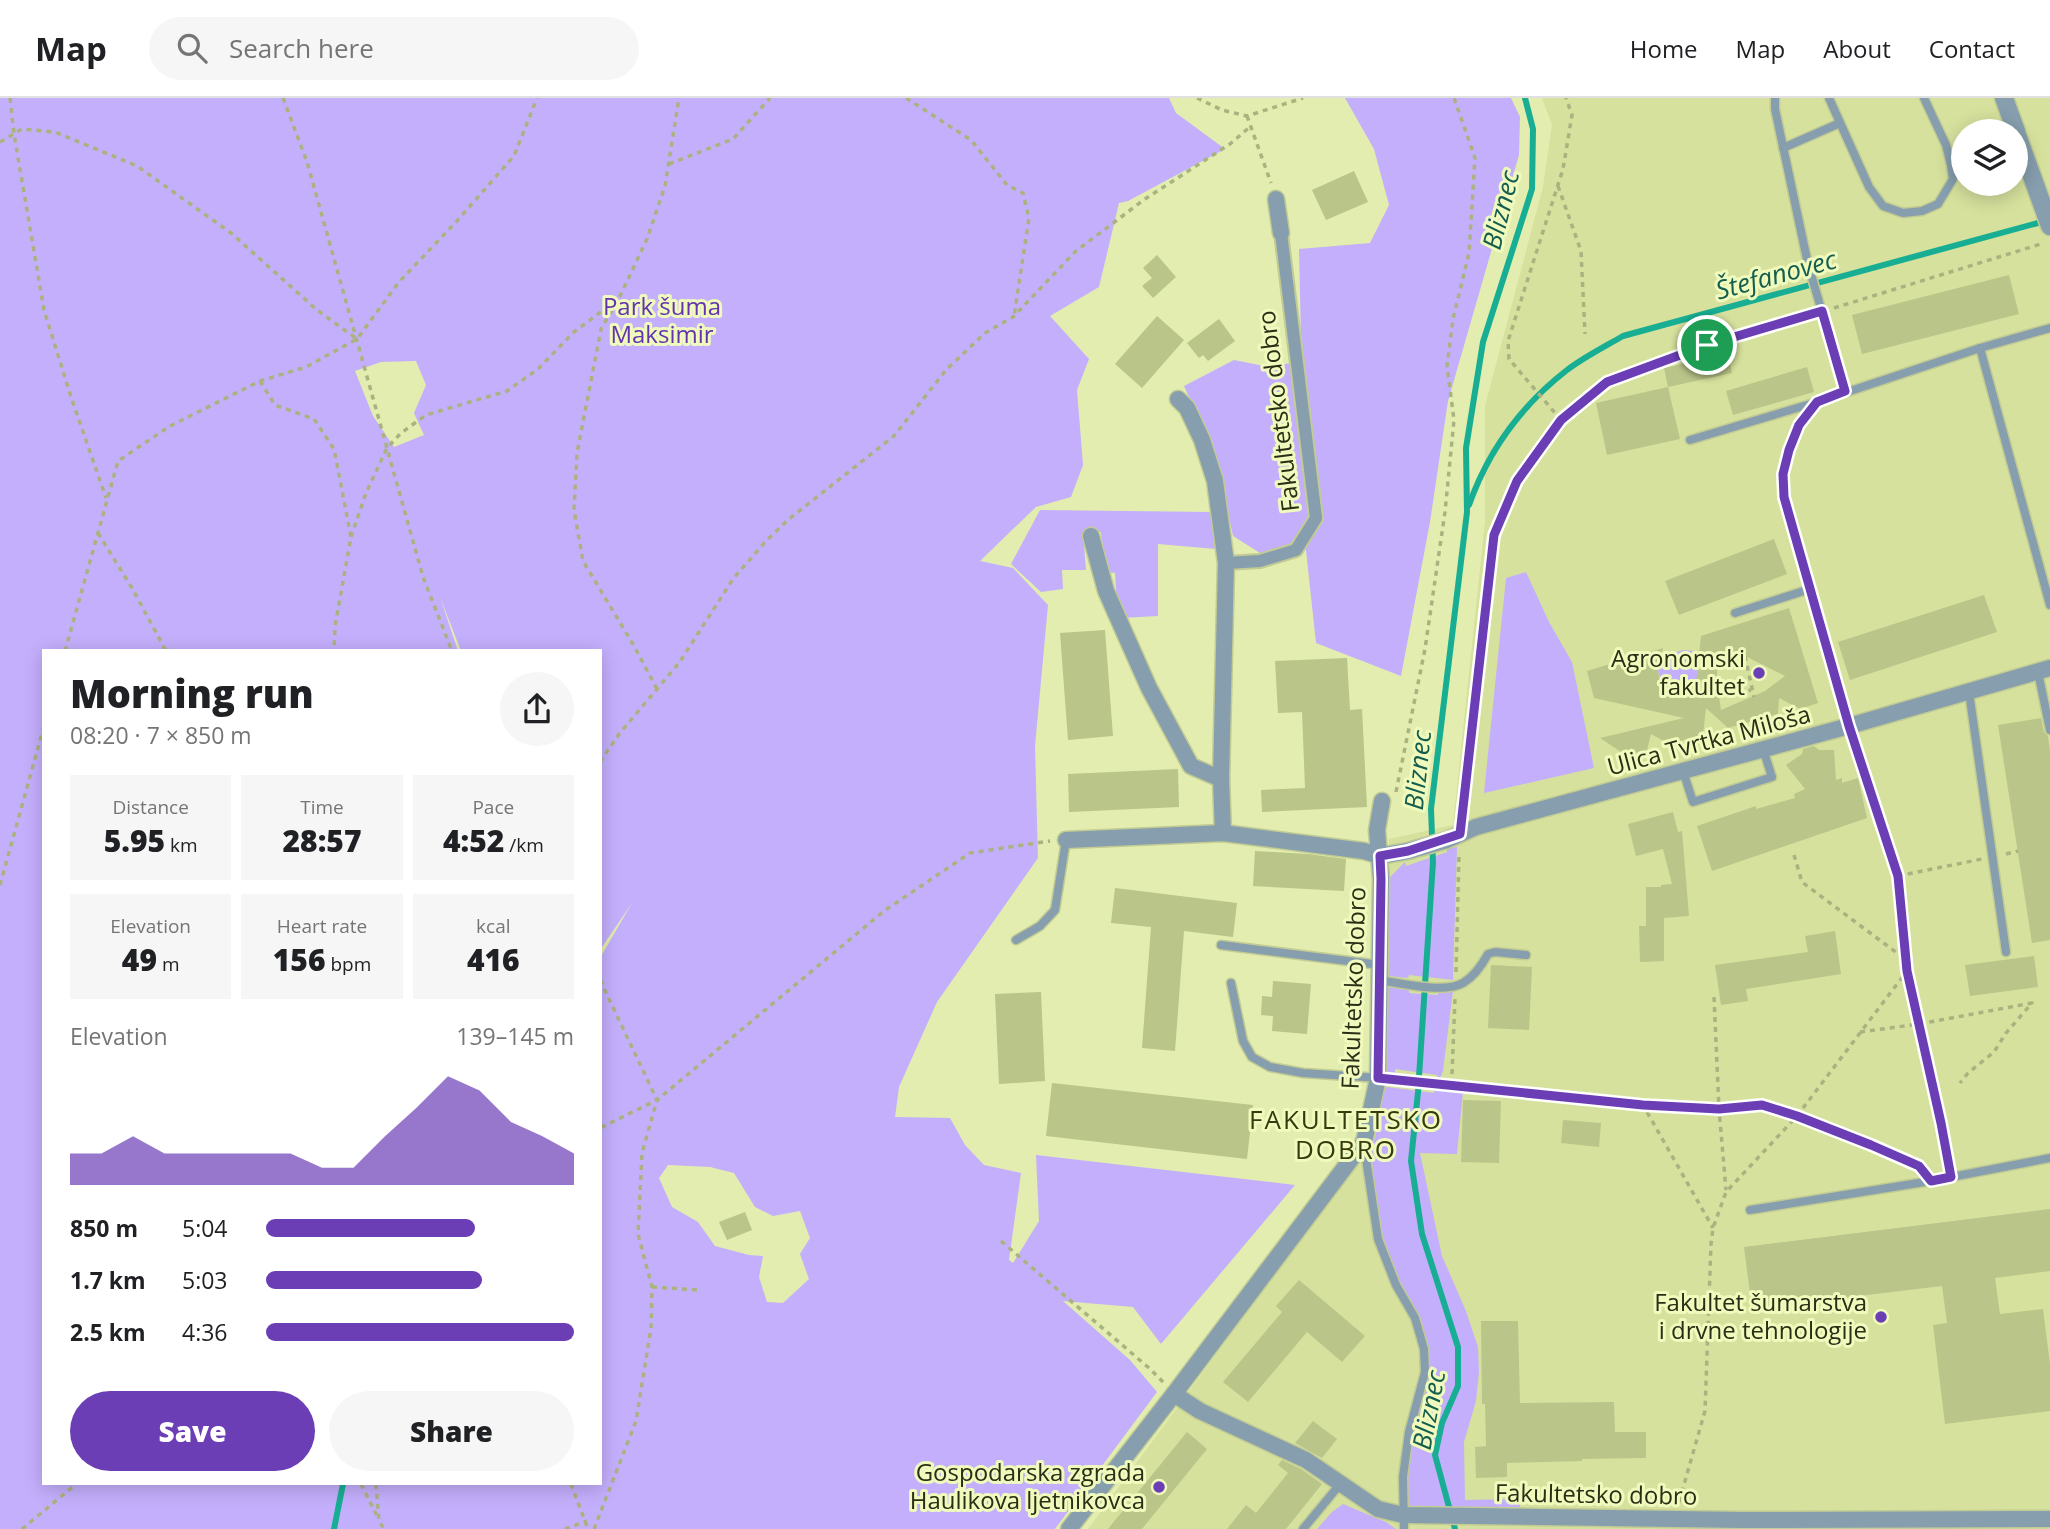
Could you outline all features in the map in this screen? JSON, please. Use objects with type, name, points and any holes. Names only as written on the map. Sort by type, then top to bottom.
[{"type":"street","points":[[2004,98],[2012,119]]},
{"type":"street","points":[[2028,165],[2047,218]]},
{"type":"street","points":[[1276,198],[1281,233]]},
{"type":"street","name":"Fakultetsko dobro","points":[[1226,563],[1259,561],[1296,550],[1316,518],[1281,233]]},
{"type":"street","points":[[1178,399],[1187,408],[1202,440],[1215,481],[1226,563],[1221,779],[1223,833]]},
{"type":"street","points":[[1091,536],[1106,591],[1149,688],[1191,766],[1221,779]]},
{"type":"street","name":"Ulica Tvrtka Miloša","points":[[1380,856],[1408,851],[1454,837],[1476,827],[1683,771],[1764,743],[1849,726],[2044,670]]},
{"type":"street","name":"Fakultetsko dobro","points":[[1069,1529],[1364,1142],[1378,1078],[1380,856],[1377,830],[1382,801]]},
{"type":"street","name":"Fakultetsko dobro","points":[[1066,840],[1223,833],[1364,851],[1380,856]]},
{"type":"street","name":"Fakultetsko dobro","points":[[1174,1394],[1200,1410],[1306,1460],[1378,1509],[1404,1522],[1427,1515],[1743,1524],[1982,1526],[2050,1519]]},
{"type":"lane","points":[[1775,98],[1774,109],[1808,264],[1845,391]]},
{"type":"lane","points":[[1829,98],[1869,187],[1882,206],[1903,213],[1922,211],[1938,204],[1953,179],[1946,145],[1924,98]]},
{"type":"lane","points":[[1783,148],[1840,123]]},
{"type":"lane","points":[[1690,440],[2050,328]]},
{"type":"lane","points":[[1980,348],[2050,606]]},
{"type":"lane","points":[[1817,402],[1799,425],[1789,450],[1783,474],[1784,497],[1849,726]]},
{"type":"lane","points":[[1735,613],[1810,589]]},
{"type":"lane","points":[[2044,670],[2050,730]]},
{"type":"lane","points":[[1969,692],[2006,951]]},
{"type":"lane","points":[[1683,771],[1693,802],[1772,777],[1764,743]]},
{"type":"lane","points":[[1016,940],[1040,926],[1055,910],[1066,840]]},
{"type":"lane","points":[[1221,945],[1379,973],[1410,985],[1438,987],[1462,983],[1479,969],[1488,954],[1526,954]]},
{"type":"lane","points":[[1231,984],[1242,1041],[1252,1057],[1269,1067],[1303,1073],[1395,1079],[1480,1089]]},
{"type":"lane","points":[[1364,1142],[1378,1239],[1396,1285],[1415,1318],[1424,1349],[1425,1372],[1409,1432],[1403,1478],[1404,1522]]},
{"type":"lane","points":[[1750,1210],[1931,1181],[2050,1158]]},
{"type":"lane","points":[[1303,1529],[1341,1483]]},
{"type":"path","points":[[10,98],[44,310],[107,500]]},
{"type":"path","points":[[283,98],[307,162],[423,577],[451,649]]},
{"type":"path","points":[[66,649],[118,461],[170,426],[260,381],[306,367],[357,339],[399,282],[514,156],[537,98]]},
{"type":"path","points":[[657,689],[583,561],[574,510],[577,453],[601,329],[647,239],[665,186],[679,98]]},
{"type":"path","points":[[668,164],[733,139],[769,98]]},
{"type":"path","points":[[906,98],[971,140],[1007,185],[1023,192],[1029,218],[1013,317]]},
{"type":"path","points":[[1197,98],[1222,110],[1247,116],[1303,98]]},
{"type":"path","points":[[1382,801],[1396,794],[1425,649],[1446,499],[1454,420],[1447,366],[1453,319],[1468,253],[1475,158],[1454,98]]},
{"type":"path","points":[[1561,420],[1509,359],[1508,341],[1563,169],[1572,115],[1566,98]]},
{"type":"path","points":[[1247,116],[1276,198]]},
{"type":"path","points":[[602,759],[619,734],[687,652],[733,579],[766,541],[789,519],[894,436],[946,370],[985,333],[1013,317],[1076,251],[1145,199],[1230,144],[1251,126]]},
{"type":"path","points":[[0,142],[22,129],[55,132],[137,166],[231,233],[317,310],[357,339]]},
{"type":"path","points":[[1557,185],[1581,251],[1585,334]]},
{"type":"path","points":[[1451,1086],[1455,985],[1454,837],[1494,535],[1517,481],[1561,420],[1607,382],[1707,345],[2050,241]]},
{"type":"path","points":[[334,649],[335,626],[351,537],[366,493],[387,447],[426,415],[507,391],[538,369],[574,332],[619,298]]},
{"type":"path","points":[[260,381],[275,405],[314,419],[334,449],[351,537]]},
{"type":"path","points":[[97,533],[132,588],[165,649]]},
{"type":"path","points":[[1745,656],[1754,697]]},
{"type":"path","points":[[1719,659],[1726,663],[1746,662]]},
{"type":"path","points":[[1719,696],[1752,690]]},
{"type":"path","points":[[1759,719],[1764,743]]},
{"type":"path","points":[[1849,726],[1898,876],[1907,971],[1951,1177]]},
{"type":"path","points":[[0,885],[42,733]]},
{"type":"path","points":[[602,1127],[657,1100],[884,911],[970,853],[1066,840]]},
{"type":"path","points":[[1898,876],[2018,851]]},
{"type":"path","points":[[1794,855],[1802,882],[1905,958]]},
{"type":"path","points":[[1676,1510],[1705,1411],[1711,1244],[1713,1228],[1726,1192],[1797,1116],[1907,971]]},
{"type":"path","points":[[591,1529],[636,1421],[651,1328],[652,1287],[638,1234],[642,1153],[657,1100],[602,983]]},
{"type":"path","points":[[1714,997],[1726,1192]]},
{"type":"path","points":[[1860,1032],[2032,1003],[2006,1033],[1994,1052],[1959,1083]]},
{"type":"path","points":[[1480,1089],[1643,1105],[1719,1109],[1762,1105],[1797,1116],[1919,1166],[1931,1181]]},
{"type":"path","points":[[1643,1105],[1713,1228]]},
{"type":"path","points":[[1000,1241],[1139,1359],[1174,1394]]},
{"type":"path","points":[[652,1287],[698,1290]]},
{"type":"path","points":[[23,1529],[75,1485]]},
{"type":"path","points":[[361,1485],[384,1529]]},
{"type":"path","points":[[376,1485],[379,1521]]},
{"type":"path","points":[[571,1485],[591,1529]]},
{"type":"path","points":[[565,1529],[587,1521]]},
{"type":"shaded area","name":"Agronomski fakultet","points":[[1542,98],[2050,98],[2050,1529],[1088,1529],[1375,1138],[1387,1064],[1389,839],[1453,825],[1485,521],[1485,406],[1543,187],[1552,125]]},
{"type":"green space","name":"Park šuma Maksimir","points":[[0,98],[1169,98],[1176,113],[1225,149],[1128,201],[1119,203],[1099,287],[1050,316],[1089,359],[1077,390],[1083,465],[1071,497],[1036,507],[980,561],[1013,568],[1048,605],[1035,746],[1038,858],[937,1002],[899,1087],[895,1117],[950,1118],[965,1145],[984,1165],[1021,1173],[1009,1260],[1013,1263],[1039,1221],[1036,1155],[1295,1185],[1161,1344],[1133,1307],[1063,1301],[1130,1360],[1157,1392],[1055,1529],[0,1529]],"holes":[[[416,361],[426,385],[414,413],[424,435],[394,447],[373,416],[355,371],[381,362]],[[668,1165],[710,1167],[734,1173],[755,1207],[773,1216],[800,1211],[810,1238],[800,1254],[809,1279],[783,1303],[767,1302],[759,1277],[763,1256],[715,1246],[698,1222],[672,1207],[659,1178]]]},
{"type":"green space","points":[[1345,98],[1511,98],[1520,117],[1519,155],[1448,401],[1430,522],[1401,676],[1316,643],[1305,541],[1268,558],[1233,536],[1216,455],[1184,386],[1234,360],[1264,366],[1293,363],[1301,338],[1299,249],[1370,243],[1389,205],[1374,149]]},
{"type":"green space","points":[[1040,510],[1210,512],[1216,549],[1158,544],[1158,616],[1121,618],[1117,605],[1115,573],[1103,572],[1101,532],[1083,532],[1086,570],[1062,570],[1063,589],[1041,592],[1011,564]]},
{"type":"green space","points":[[1526,572],[1549,622],[1572,662],[1594,768],[1484,793],[1506,578]]},
{"type":"green space","points":[[1683,650],[1694,651],[1698,655],[1697,681],[1691,687],[1678,690],[1661,681],[1657,668],[1663,657]]},
{"type":"green space","points":[[1457,847],[1453,980],[1409,975],[1408,978],[1388,976],[1389,878],[1405,862],[1406,866]]},
{"type":"green space","points":[[1388,987],[1409,988],[1409,993],[1438,995],[1439,990],[1453,991],[1440,1078],[1437,1075],[1395,1069],[1395,1073],[1386,1072]]},
{"type":"green space","points":[[1383,1088],[1434,1093],[1434,1089],[1463,1092],[1457,1154],[1420,1153],[1442,1256],[1478,1347],[1476,1401],[1464,1442],[1465,1500],[1520,1499],[1520,1510],[1409,1509],[1410,1457],[1429,1365],[1418,1318],[1397,1279],[1386,1250],[1372,1186],[1371,1149]]},
{"type":"green space","points":[[1343,1504],[1386,1522],[1396,1529],[1317,1529]]},
{"type":"building","points":[[1354,171],[1368,202],[1326,220],[1312,190]]},
{"type":"building","points":[[1157,255],[1176,277],[1153,298],[1142,286],[1152,278],[1143,268]]},
{"type":"building","points":[[2009,275],[2019,314],[1862,354],[1852,315]]},
{"type":"building","points":[[1157,316],[1184,340],[1142,388],[1115,364]]},
{"type":"building","points":[[1219,319],[1235,341],[1208,361],[1203,355],[1199,358],[1187,343]]},
{"type":"building","points":[[1728,354],[1732,373],[1668,387],[1664,368]]},
{"type":"building","points":[[1807,367],[1814,392],[1733,415],[1726,391]]},
{"type":"building","points":[[1668,387],[1680,439],[1607,455],[1596,403]]},
{"type":"building","points":[[1774,539],[1787,574],[1679,615],[1665,581]]},
{"type":"building","points":[[1984,595],[1997,632],[1850,680],[1838,642]]},
{"type":"building","points":[[1789,608],[1818,703],[1800,709],[1779,698],[1778,714],[1728,728],[1706,708],[1703,735],[1669,744],[1651,734],[1647,750],[1624,756],[1600,738],[1684,718],[1594,698],[1587,671],[1663,648],[1657,668],[1660,680],[1680,690],[1696,684],[1701,636]],"holes":[[[1717,653],[1747,657],[1785,676],[1765,691],[1721,710]]]},
{"type":"building","points":[[1105,630],[1113,736],[1068,740],[1060,633]]},
{"type":"building","points":[[1347,658],[1350,710],[1362,709],[1367,807],[1262,812],[1261,790],[1305,788],[1302,712],[1278,713],[1275,661]]},
{"type":"building","points":[[2041,718],[2044,732],[2048,736],[2050,752],[2050,940],[2032,943],[1998,725]]},
{"type":"building","points":[[1814,746],[1819,750],[1834,750],[1836,780],[1842,778],[1842,783],[1858,778],[1867,818],[1712,871],[1697,826],[1756,806],[1756,809],[1795,798],[1794,794],[1805,789],[1786,765],[1802,754],[1803,749]]},
{"type":"building","points":[[1178,769],[1179,807],[1069,812],[1068,774]]},
{"type":"building","points":[[1673,812],[1678,832],[1682,831],[1689,916],[1664,918],[1664,961],[1640,962],[1639,926],[1646,926],[1646,887],[1672,884],[1663,849],[1636,856],[1628,824]]},
{"type":"building","points":[[1255,851],[1346,859],[1344,891],[1253,886]]},
{"type":"building","points":[[1115,888],[1237,903],[1233,937],[1184,931],[1175,1051],[1142,1048],[1151,927],[1111,923]]},
{"type":"building","points":[[1835,931],[1841,974],[1746,989],[1748,1001],[1721,1005],[1715,965],[1808,952],[1805,936]]},
{"type":"building","points":[[2034,956],[2038,987],[1970,996],[1965,965]]},
{"type":"building","points":[[1491,965],[1532,967],[1529,1030],[1488,1028]]},
{"type":"building","points":[[1273,981],[1311,984],[1307,1034],[1272,1031],[1273,1016],[1261,1015],[1262,996],[1272,997]]},
{"type":"building","points":[[1041,992],[1045,1081],[999,1084],[995,994]]},
{"type":"building","points":[[1052,1083],[1253,1105],[1247,1159],[1046,1136]]},
{"type":"building","points":[[1463,1100],[1501,1101],[1499,1163],[1461,1162]]},
{"type":"building","points":[[1563,1120],[1601,1123],[1599,1147],[1561,1143]]},
{"type":"building","points":[[2050,1209],[2050,1271],[1995,1278],[2000,1314],[2043,1309],[2050,1364],[2050,1411],[1945,1424],[1933,1325],[1947,1323],[1942,1286],[1752,1309],[1744,1247]]},
{"type":"building","points":[[745,1212],[752,1230],[727,1240],[719,1222]]},
{"type":"building","points":[[1299,1280],[1365,1336],[1342,1362],[1307,1332],[1248,1402],[1223,1382],[1282,1312],[1276,1306]]},
{"type":"building","points":[[1481,1321],[1518,1321],[1520,1403],[1614,1402],[1615,1432],[1646,1432],[1646,1458],[1507,1463],[1507,1477],[1476,1478],[1475,1447],[1486,1446],[1485,1404],[1482,1404]]},
{"type":"building","points":[[1313,1421],[1337,1439],[1322,1458],[1295,1443]]},
{"type":"building","name":"Gospodarska zgrada Haulikova ljetnikovca","points":[[1187,1432],[1207,1449],[1142,1529],[1108,1529]]},
{"type":"building","points":[[1282,1460],[1322,1484],[1286,1529],[1227,1529],[1246,1505],[1256,1513],[1288,1473],[1278,1465]]},
{"type":"waterway","name":"Bliznec","points":[[1455,1529],[1435,1455],[1442,1423],[1458,1386],[1458,1347],[1422,1234],[1411,1161],[1433,862],[1431,809],[1467,512],[1466,448],[1483,342],[1532,189],[1533,129],[1525,98]]},
{"type":"waterway","name":"Štefanovec","points":[[1469,505],[1496,448],[1535,398],[1574,365],[1623,336],[2045,221]]},
{"type":"waterway","points":[[334,1529],[343,1485]]},
{"type":"place","name":"Agronomski fakultet","points":[[1759,673]]},
{"type":"place","name":"Fakultet šumarstva i drvne tehnologije","points":[[1881,1317]]},
{"type":"place","name":"Gospodarska zgrada Haulikova ljetnikovca","points":[[1159,1487]]},
{"type":"district","name":"FAKULTETSKO DOBRO","points":[[1346,1135]]},
{"type":"route","points":[[1822,311],[1845,391],[1817,402],[1799,425],[1783,474],[1784,497],[1849,726],[1898,876],[1907,971],[1951,1177],[1931,1181],[1919,1166],[1797,1116],[1762,1105],[1719,1109],[1643,1105],[1378,1078],[1380,856],[1408,851],[1460,834],[1494,535],[1517,481],[1561,420],[1607,382],[1707,345],[1822,311]]}]
